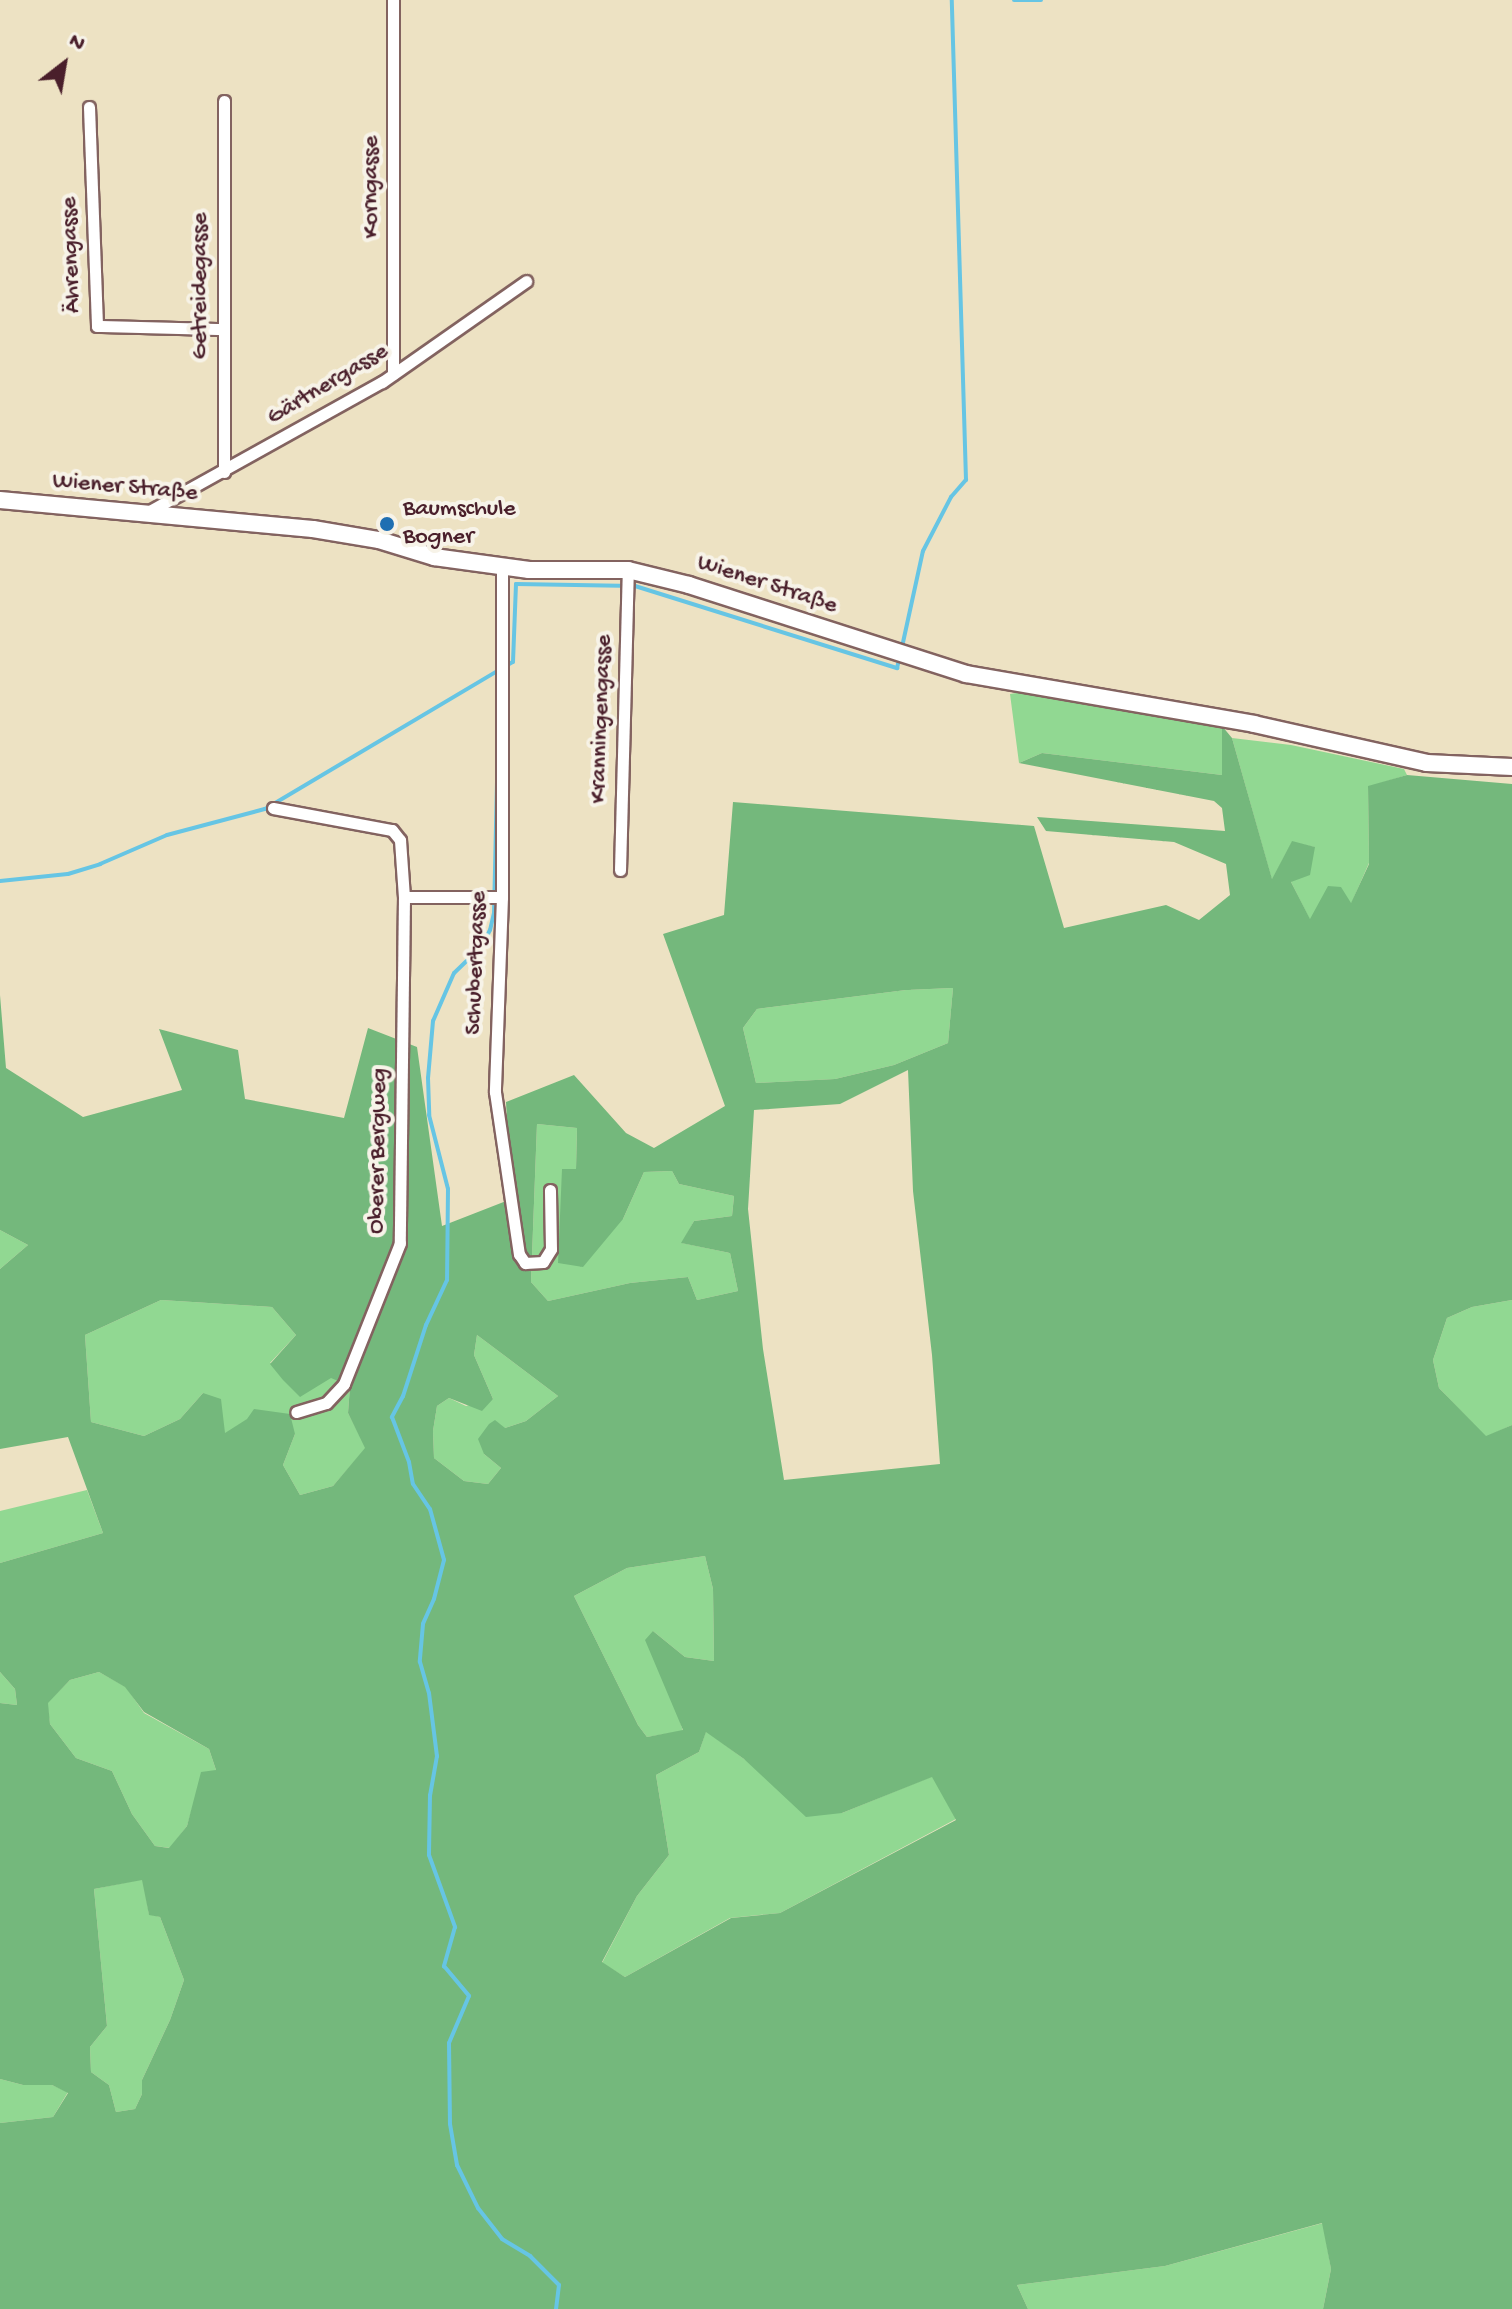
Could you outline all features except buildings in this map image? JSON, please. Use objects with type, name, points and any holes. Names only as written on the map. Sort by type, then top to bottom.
[{"type":"main road","name":"Wiener Straße","points":[[0,500],[313,529],[379,540],[434,557],[529,570],[689,585],[902,654],[1000,681],[1254,724],[1427,763],[1512,767]]},
{"type":"street","name":"Korngasse","points":[[393,0],[393,374]]},
{"type":"street","name":"Getreidegasse","points":[[224,101],[221,329],[224,472]]},
{"type":"street","name":"Ährengasse","points":[[89,107],[97,326],[221,329]]},
{"type":"street","name":"Gärtnergasse","points":[[145,514],[393,374],[526,281]]},
{"type":"street","name":"Schubertgasse","points":[[502,567],[504,677],[495,1092],[519,1254],[525,1263],[543,1262],[551,1249],[550,1190]]},
{"type":"street","name":"Kranningengasse","points":[[620,870],[628,580]]},
{"type":"street","name":"Oberer Bergweg","points":[[273,808],[380,825],[392,830],[400,840],[404,897],[400,1243],[344,1384],[326,1403],[296,1412]]},
{"type":"street","points":[[404,897],[497,897]]},
{"type":"green space","points":[[1024,692],[1222,726],[1222,775],[1042,753],[1019,763],[1010,694]]},
{"type":"green space","points":[[1222,726],[1232,738],[1272,879],[1292,841],[1315,847],[1310,875],[1291,882],[1310,919],[1328,886],[1341,887],[1351,903],[1369,864],[1368,786],[1407,775],[1512,784],[1512,1300],[1472,1307],[1447,1318],[1433,1360],[1439,1388],[1486,1436],[1512,1425],[1512,2309],[1323,2309],[1331,2269],[1322,2223],[1165,2266],[1017,2285],[1028,2309],[0,2309],[0,2123],[53,2117],[68,2093],[52,2085],[23,2085],[0,2079],[0,1703],[17,1705],[15,1689],[0,1672],[0,1563],[103,1533],[68,1437],[0,1449],[0,1269],[28,1245],[0,1230],[0,995],[6,1068],[83,1117],[182,1090],[159,1029],[238,1050],[245,1099],[344,1118],[368,1028],[417,1047],[442,1226],[511,1199],[506,1102],[574,1075],[626,1133],[654,1148],[725,1106],[663,934],[724,915],[733,802],[1034,826],[1064,928],[1166,905],[1199,920],[1230,895],[1226,864],[1174,842],[1046,831],[1037,817],[1225,831],[1222,808],[1214,801],[1019,763],[1042,753],[1222,775]],"holes":[[[953,988],[948,1043],[894,1065],[835,1079],[756,1083],[743,1028],[757,1009],[906,990]],[[908,1070],[913,1191],[932,1355],[940,1464],[784,1480],[763,1349],[748,1209],[754,1110],[840,1104]],[[537,1124],[577,1128],[576,1169],[562,1169],[558,1263],[583,1267],[623,1219],[644,1172],[672,1171],[679,1184],[734,1196],[732,1216],[694,1221],[681,1243],[730,1253],[738,1291],[697,1300],[688,1277],[630,1283],[548,1301],[531,1282]],[[161,1300],[272,1307],[296,1335],[270,1364],[300,1397],[331,1378],[350,1386],[348,1413],[365,1448],[333,1486],[300,1495],[283,1465],[295,1434],[290,1414],[254,1409],[247,1419],[225,1433],[221,1399],[203,1393],[180,1419],[144,1436],[91,1422],[85,1335]],[[477,1335],[558,1396],[526,1421],[505,1428],[495,1420],[489,1424],[478,1439],[484,1454],[501,1468],[488,1484],[464,1481],[434,1458],[433,1431],[437,1406],[449,1398],[482,1411],[493,1399],[474,1355]],[[705,1556],[713,1589],[714,1661],[685,1657],[653,1631],[645,1640],[683,1730],[647,1737],[638,1725],[574,1596],[627,1568]],[[99,1672],[125,1687],[144,1712],[209,1749],[216,1770],[201,1772],[187,1826],[169,1848],[155,1846],[132,1814],[112,1771],[76,1758],[50,1724],[48,1703],[70,1680]],[[706,1732],[744,1759],[806,1817],[842,1813],[932,1777],[956,1820],[780,1913],[731,1918],[625,1977],[602,1962],[637,1896],[669,1855],[656,1775],[699,1752]],[[142,1880],[149,1915],[160,1917],[184,1980],[170,2020],[142,2080],[142,2094],[135,2109],[116,2112],[109,2085],[91,2072],[90,2047],[107,2026],[94,1889]]]},
{"type":"green space","points":[[1232,738],[1291,745],[1404,769],[1407,775],[1368,787],[1369,863],[1351,904],[1310,920],[1291,882],[1314,847],[1292,842],[1272,880]]},
{"type":"green space","points":[[953,988],[948,1043],[894,1065],[835,1079],[756,1083],[743,1028],[757,1009],[906,990]]},
{"type":"green space","points":[[537,1124],[577,1128],[576,1169],[562,1169],[623,1219],[644,1172],[672,1171],[679,1184],[734,1196],[732,1216],[694,1221],[682,1243],[730,1253],[738,1291],[697,1300],[688,1277],[630,1283],[548,1301],[531,1282]]},
{"type":"green space","points":[[0,1230],[28,1245],[0,1269]]},
{"type":"green space","points":[[161,1300],[272,1307],[296,1335],[270,1363],[332,1377],[350,1386],[348,1413],[366,1448],[333,1486],[300,1495],[283,1465],[295,1434],[248,1419],[225,1434],[203,1393],[180,1419],[144,1436],[91,1422],[85,1335]]},
{"type":"green space","points":[[1512,1300],[1512,1425],[1486,1437],[1439,1388],[1433,1360],[1447,1318],[1472,1307]]},
{"type":"green space","points":[[477,1335],[558,1396],[526,1421],[505,1428],[484,1454],[501,1468],[488,1484],[464,1481],[434,1458],[433,1431],[437,1406],[449,1398],[466,1406],[493,1399],[474,1355]]},
{"type":"green space","points":[[87,1490],[103,1533],[0,1563],[0,1511]]},
{"type":"green space","points":[[705,1556],[713,1589],[714,1661],[685,1657],[653,1631],[683,1731],[647,1737],[638,1725],[574,1596],[627,1568]]},
{"type":"green space","points":[[0,1672],[15,1689],[17,1705],[0,1703]]},
{"type":"green space","points":[[99,1672],[126,1687],[144,1713],[209,1749],[216,1770],[192,1809],[187,1826],[170,1848],[155,1846],[132,1814],[112,1771],[76,1758],[50,1724],[47,1703],[70,1680]]},
{"type":"green space","points":[[706,1731],[744,1759],[842,1813],[933,1776],[956,1819],[780,1913],[730,1918],[625,1977],[602,1963],[637,1896],[669,1855],[656,1775],[699,1752]]},
{"type":"green space","points":[[143,1879],[149,1914],[160,1917],[184,1980],[170,2020],[142,2080],[142,2094],[135,2109],[116,2112],[109,2085],[91,2072],[90,2047],[107,2026],[94,1889]]},
{"type":"green space","points":[[0,2079],[23,2085],[52,2085],[68,2092],[53,2117],[0,2123]]},
{"type":"green space","points":[[1323,2223],[1331,2269],[1323,2309],[1028,2309],[1017,2285],[1165,2266]]},
{"type":"waterway","points":[[902,647],[923,551],[951,497],[966,480],[952,0]]},
{"type":"waterway","points":[[1014,0],[1041,0]]},
{"type":"waterway","points":[[0,881],[68,874],[100,864],[167,835],[265,809],[513,662],[516,584],[635,586],[897,668],[900,656]]},
{"type":"waterway","points":[[497,706],[497,733]]},
{"type":"waterway","points":[[497,782],[494,913],[490,930],[481,947],[454,973],[433,1021],[428,1078],[429,1115],[448,1189],[447,1280],[426,1325],[403,1396],[392,1417],[409,1462],[413,1484],[430,1509],[444,1560],[434,1599],[423,1624],[420,1662],[429,1693],[437,1756],[430,1795],[429,1855],[455,1927],[444,1966],[469,1996],[449,2043],[450,2124],[457,2165],[478,2208],[502,2239],[530,2256],[559,2285],[556,2309]]},
{"type":"place","name":"Baumschule Bogner","points":[[387,524]]}]
